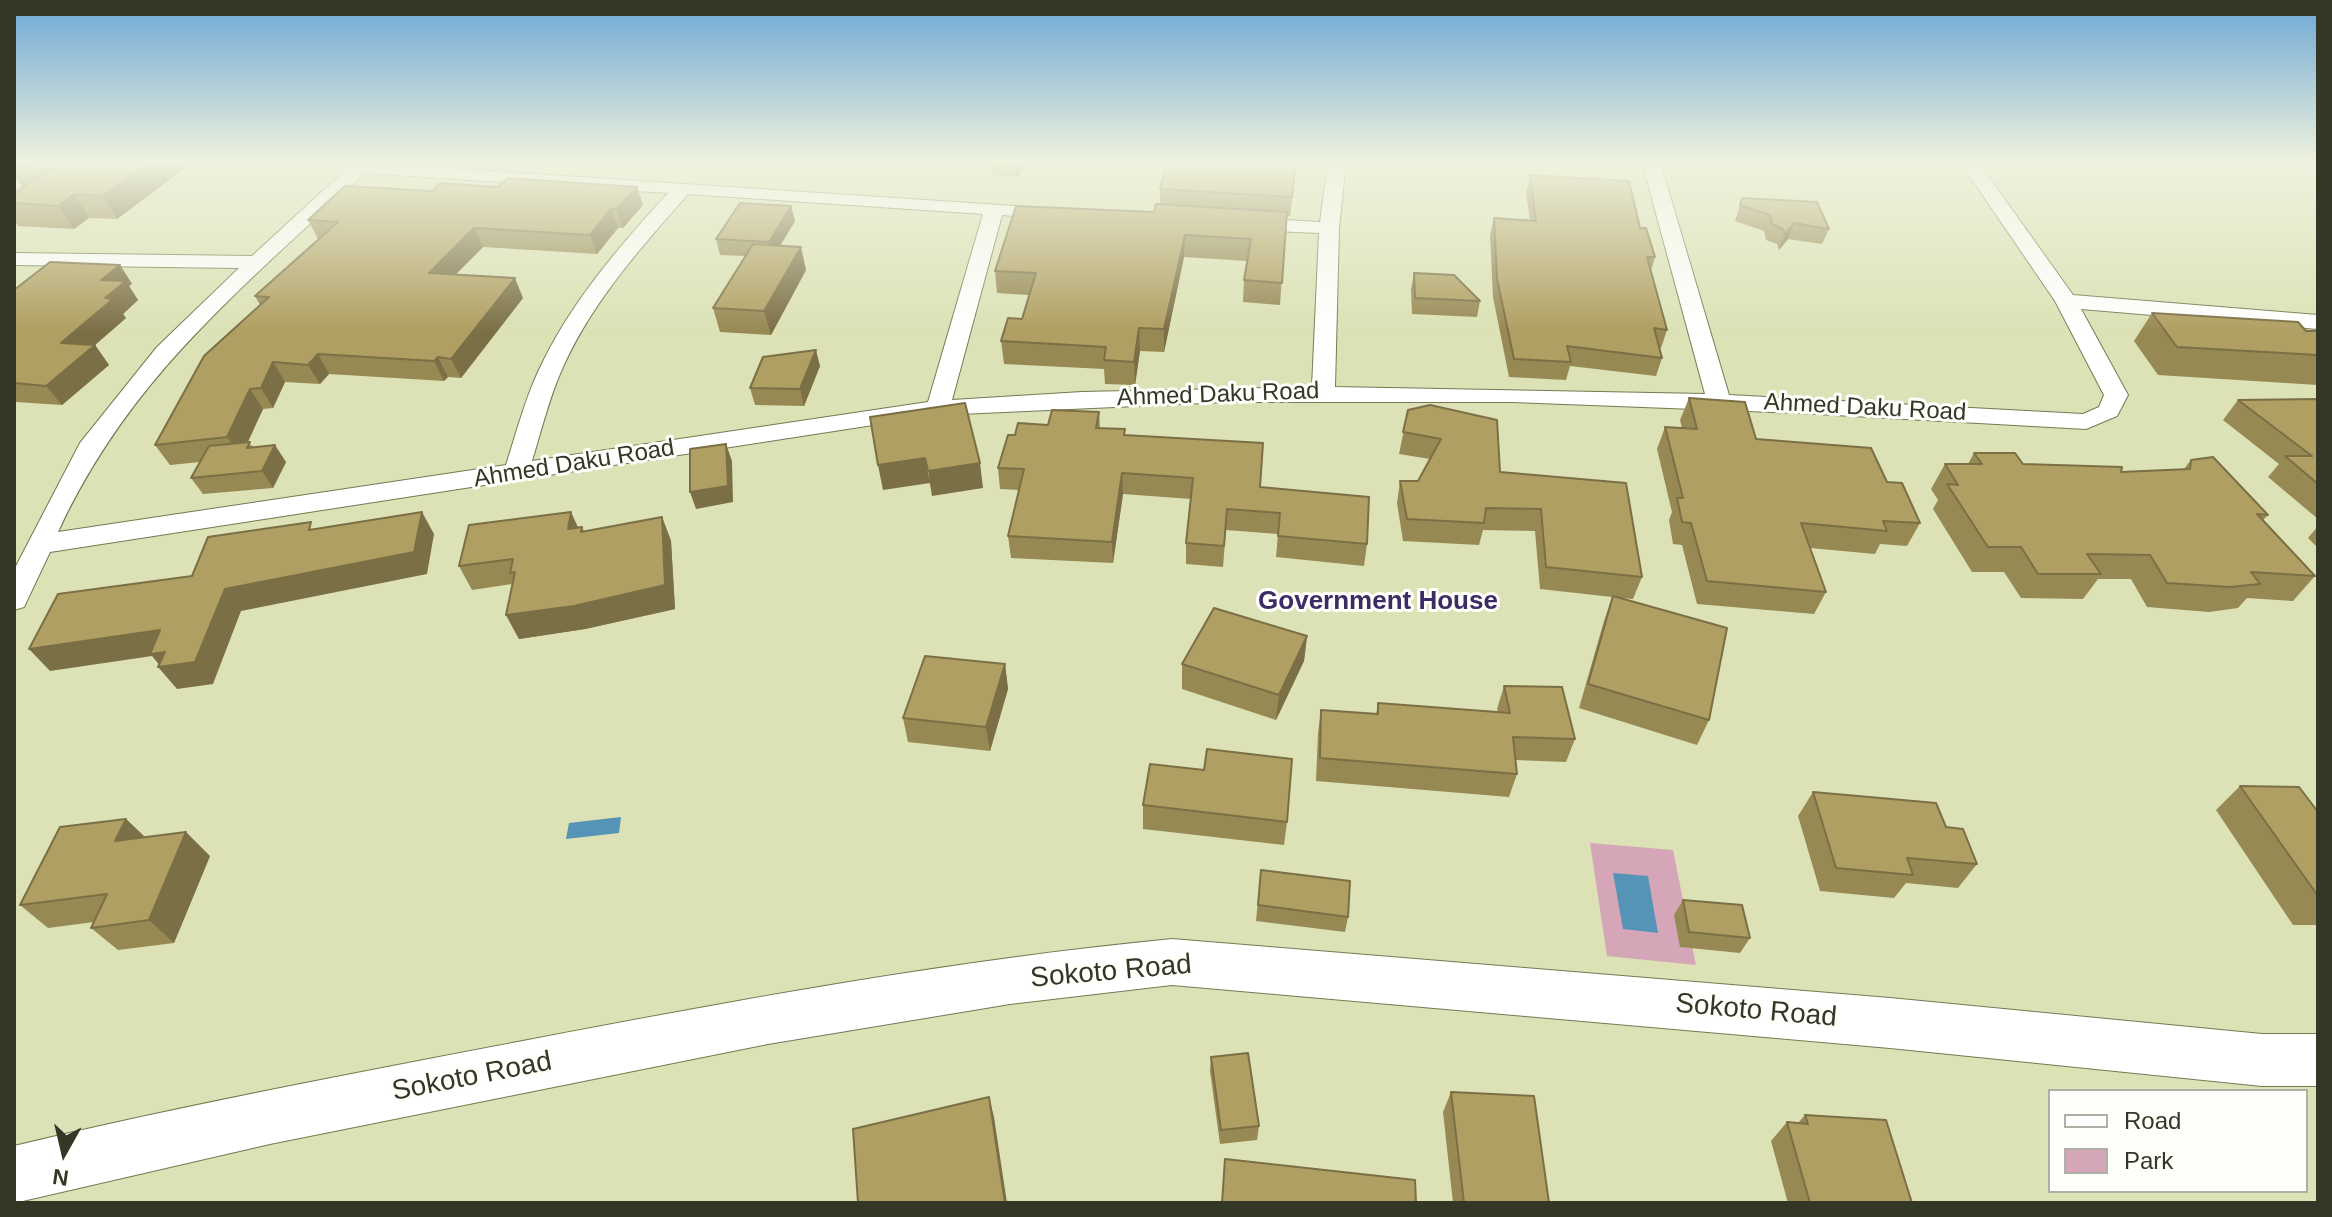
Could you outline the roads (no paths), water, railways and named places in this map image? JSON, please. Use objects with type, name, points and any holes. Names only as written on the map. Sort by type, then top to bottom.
[{"type":"street","points":[[14,600],[64,487],[108,420],[171,347],[304,219]]},
{"type":"street","points":[[516,473],[553,362],[617,263],[656,219]]},
{"type":"street","points":[[938,408],[991,219]]},
{"type":"street","points":[[1323,391],[1330,219]]},
{"type":"street","points":[[1667,219],[1718,399]]},
{"type":"street","name":"Ahmed Daku Road","points":[[40,544],[938,408],[1323,391],[1718,399],[2086,422],[2109,411],[2116,395],[2066,301],[2009,219]]},
{"type":"street","points":[[1222,222],[1329,228]]},
{"type":"street","points":[[14,259],[259,262]]},
{"type":"street","points":[[2066,301],[2318,322]]},
{"type":"street","name":"Sokoto Road","points":[[14,1175],[139,1143],[759,1020],[1090,969],[1172,962],[1890,1023],[2262,1060],[2318,1060]]},
{"type":"water","points":[[621,817],[619,833],[566,839],[569,823]]},
{"type":"water","points":[[1613,873],[1648,876],[1658,933],[1623,929]]},
{"type":"district","name":"Government House","points":[[1378,602]]}]
